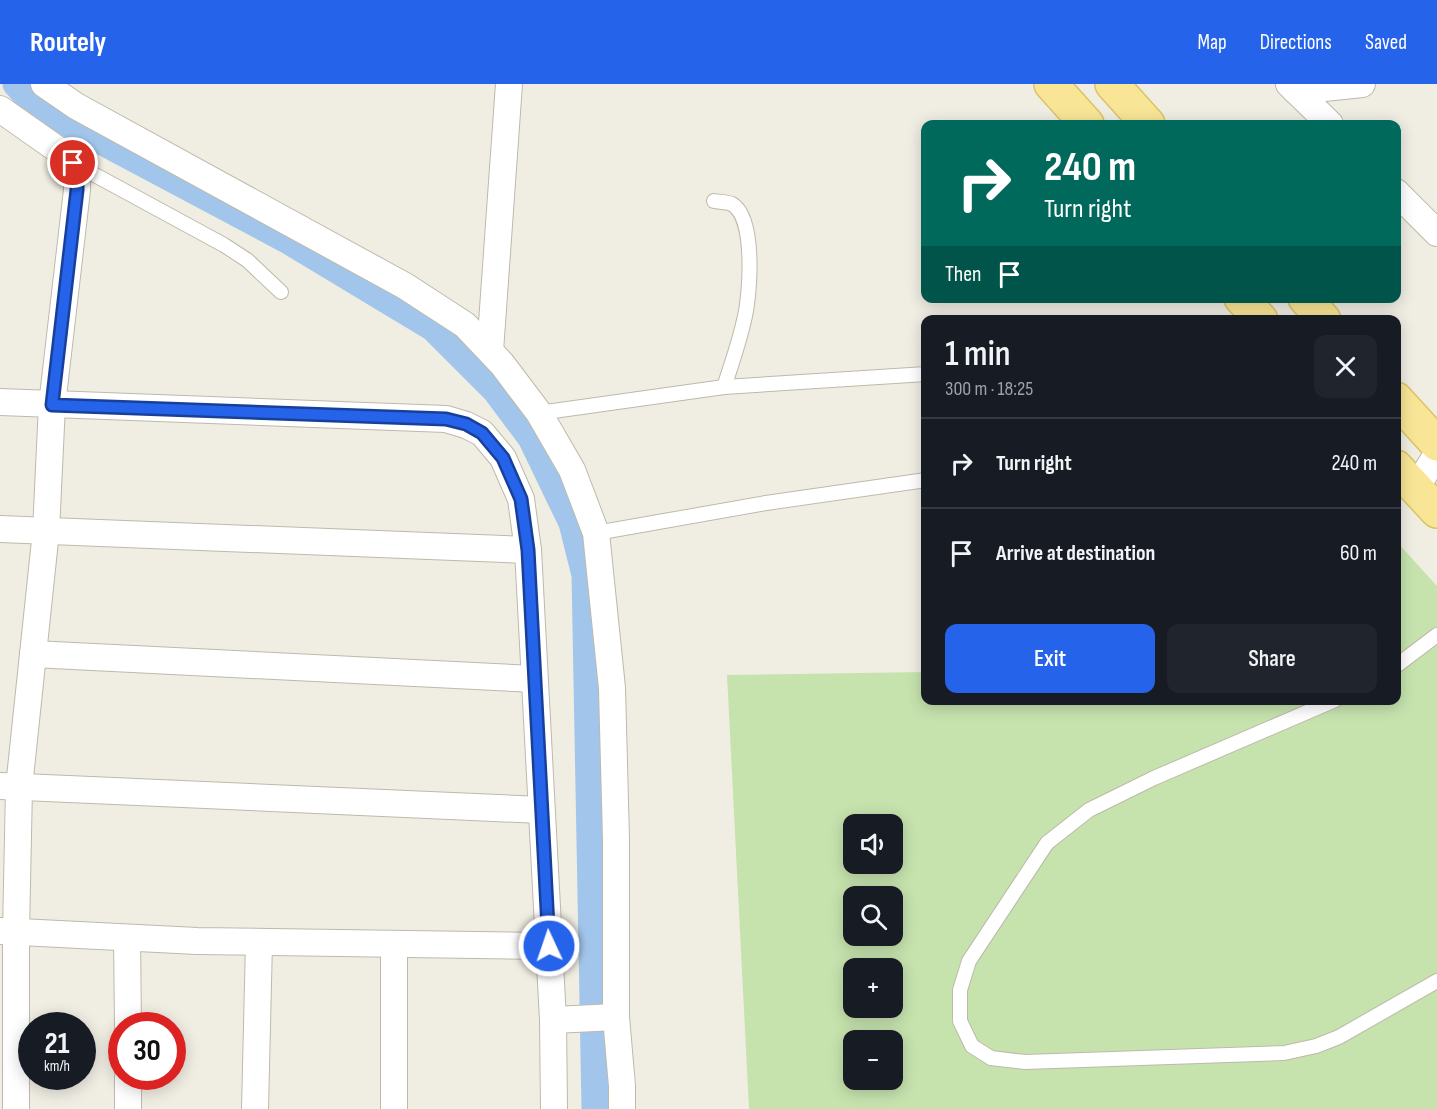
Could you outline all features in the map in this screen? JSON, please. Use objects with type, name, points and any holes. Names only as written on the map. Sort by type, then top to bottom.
[{"type":"main road","points":[[1051,84],[1083,120]]},
{"type":"main road","points":[[1112,84],[1145,120]]},
{"type":"main road","points":[[1246,303],[1256,315]]},
{"type":"main road","points":[[1309,303],[1320,315]]},
{"type":"main road","points":[[1401,404],[1437,444]]},
{"type":"street","points":[[44,84],[76,106],[405,286],[465,325],[490,351],[539,413],[572,470],[596,532],[612,688],[616,839],[609,1017],[622,1086],[622,1109]]},
{"type":"street","points":[[490,351],[509,84]]},
{"type":"street","points":[[1293,87],[1362,84]]},
{"type":"street","points":[[1293,87],[1326,120]]},
{"type":"street","points":[[0,109],[64,154],[73,163],[77,176],[52,405],[46,531],[33,654],[9,787],[8,932],[16,1109]]},
{"type":"street","points":[[1401,197],[1437,233]]},
{"type":"street","points":[[0,402],[446,419],[466,424],[482,433],[503,458],[521,499],[528,550],[549,946],[560,1019],[554,1109]]},
{"type":"street","points":[[1416,488],[1437,454]]},
{"type":"street","points":[[0,529],[528,550]]},
{"type":"street","points":[[33,654],[534,679]]},
{"type":"street","points":[[9,787],[542,810]]},
{"type":"street","points":[[8,932],[259,942],[549,946]]},
{"type":"street","points":[[127,938],[128,1012]]},
{"type":"street","points":[[255,1109],[259,942]]},
{"type":"street","points":[[394,944],[394,1109]]},
{"type":"street","points":[[560,1019],[609,1017]]},
{"type":"street","points":[[128,1090],[128,1109]]},
{"type":"lane","points":[[73,163],[224,245],[247,260],[282,292]]},
{"type":"lane","points":[[714,201],[732,204],[742,216],[748,235],[746,314],[737,351],[724,387]]},
{"type":"lane","points":[[539,413],[724,387],[921,374]]},
{"type":"lane","points":[[596,532],[766,503],[921,481]]},
{"type":"lane","points":[[1401,662],[1437,635]]},
{"type":"lane","points":[[1323,705],[1154,778],[1098,805],[1047,843],[969,961],[960,990],[960,1021],[972,1046],[991,1058],[1025,1062],[1284,1053],[1316,1046],[1339,1037],[1437,981]]},
{"type":"green space","points":[[1401,546],[1437,586],[1437,1109],[749,1109],[727,675],[921,672],[921,705],[1401,705]]},
{"type":"waterway","points":[[16,84],[37,107],[287,240],[433,328],[495,390],[531,438],[572,523],[585,575],[595,1109]]},
{"type":"route","points":[[73,163],[77,176],[77,190],[52,405],[446,419],[466,424],[482,433],[503,458],[521,499],[528,550],[549,946]]}]
